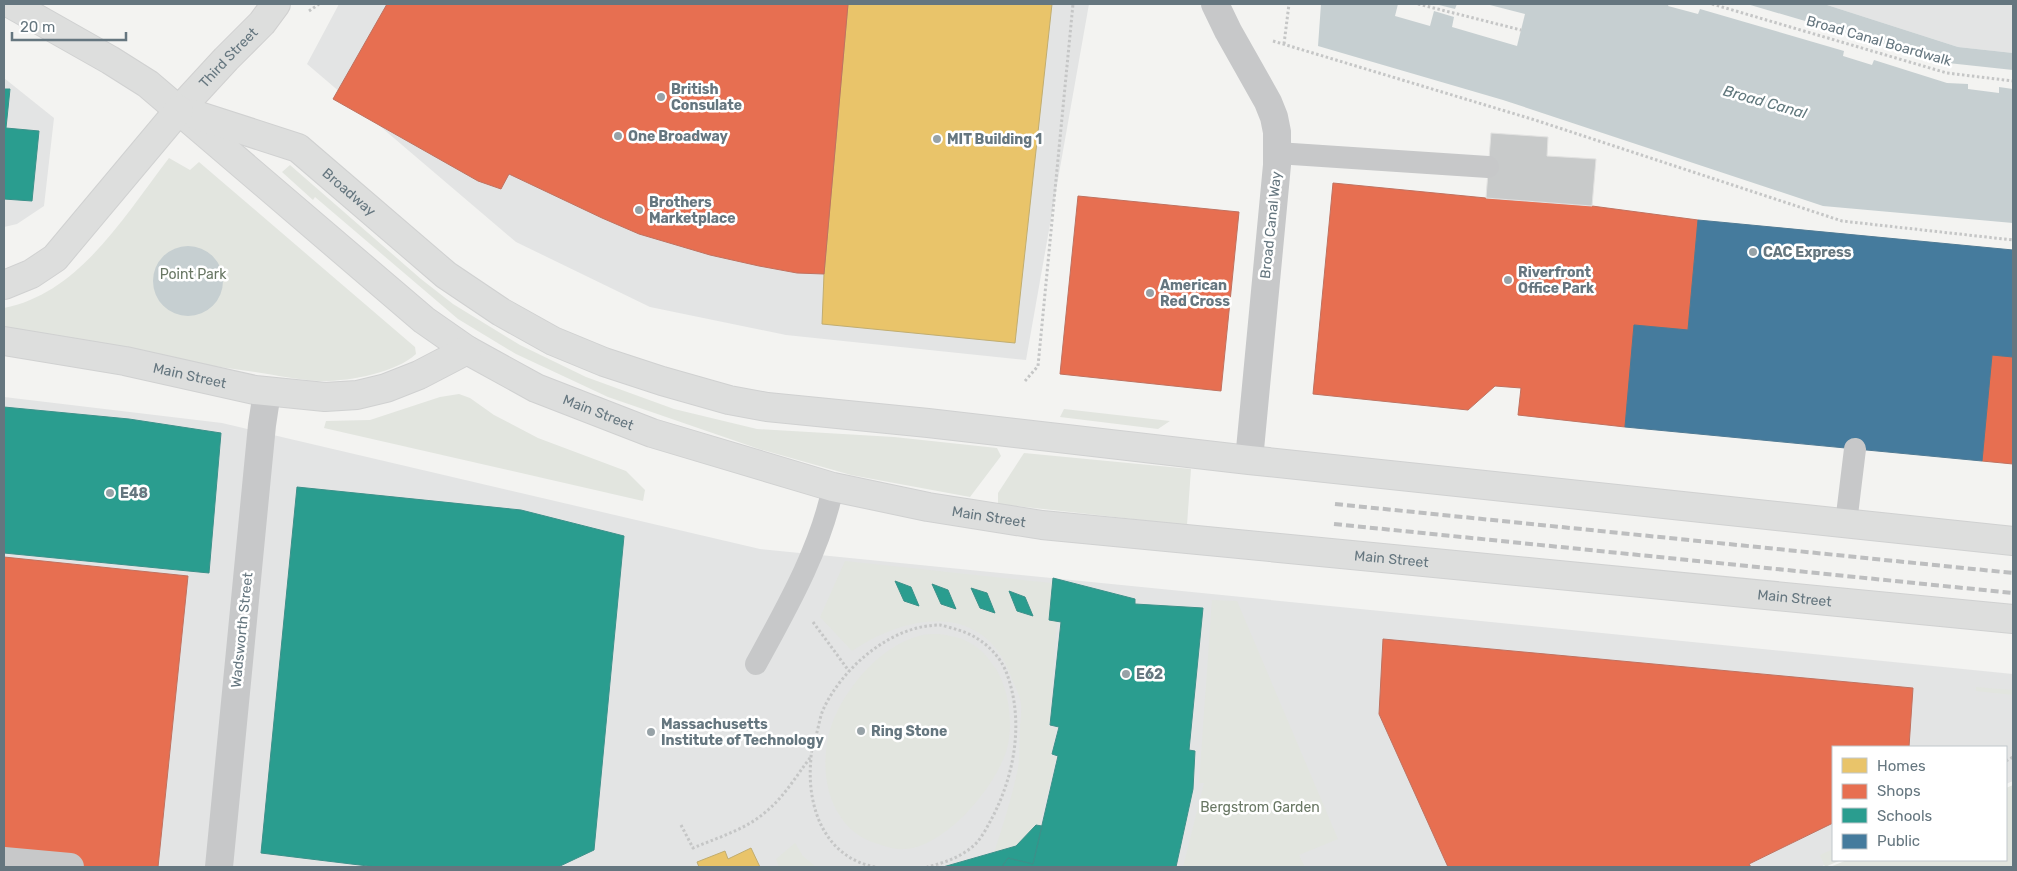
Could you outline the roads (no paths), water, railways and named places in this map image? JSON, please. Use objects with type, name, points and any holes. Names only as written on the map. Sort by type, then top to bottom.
[{"type":"main road","name":"Broadway","points":[[12,4],[130,72],[179,110],[405,304],[467,350]]},
{"type":"main road","name":"Third Street","points":[[179,110],[262,23],[276,4]]},
{"type":"main road","name":"Broadway","points":[[179,110],[298,148],[428,260],[501,312],[553,341],[604,362],[676,386],[729,400],[766,407],[1006,431],[1249,460]]},
{"type":"main road","points":[[4,285],[31,274],[55,258],[179,110]]},
{"type":"main road","name":"Main Street","points":[[4,341],[125,361],[267,392],[325,397],[357,395],[380,390],[406,381],[467,350],[536,388],[578,406],[652,433],[833,487],[928,507],[1042,525],[2013,619]]},
{"type":"main road","points":[[1249,460],[2013,541]]},
{"type":"street","name":"Broad Canal Way","points":[[1215,4],[1268,102],[1277,132],[1277,153],[1249,460]]},
{"type":"street","name":"Wadsworth Street","points":[[219,867],[262,425],[267,392]]},
{"type":"street","points":[[4,861],[70,867]]},
{"type":"lane","points":[[1277,153],[1488,167]]},
{"type":"lane","points":[[1846,523],[1855,448]]},
{"type":"lane","points":[[756,664],[796,591],[828,509],[833,487]]},
{"type":"water","name":"Broad Canal","points":[[1321,4],[1824,4],[1958,47],[2013,53],[2013,223],[1823,206],[1503,100],[1318,46]]},
{"type":"water","points":[[195,246],[208,252],[217,261],[221,267],[223,281],[221,295],[213,306],[202,314],[181,316],[174,314],[163,306],[155,295],[153,274],[155,267],[163,256],[174,248]]},
{"type":"railway","points":[[1335,504],[2013,573]]},
{"type":"railway","points":[[1334,524],[2013,593]]},
{"type":"place","name":"British Consulate","points":[[661,97]]},
{"type":"place","name":"One Broadway","points":[[618,136]]},
{"type":"place","name":"MIT Building 1","points":[[937,139]]},
{"type":"place","name":"Brothers Marketplace","points":[[639,210]]},
{"type":"place","name":"CAC Express","points":[[1753,252]]},
{"type":"place","name":"Riverfront Office Park","points":[[1508,280]]},
{"type":"place","name":"American Red Cross","points":[[1150,293]]},
{"type":"place","name":"E48","points":[[110,493]]},
{"type":"place","name":"E62","points":[[1126,674]]},
{"type":"place","name":"Ring Stone","points":[[861,731]]},
{"type":"place","name":"Massachusetts Institute of Technology","points":[[651,732]]},
{"type":"park label","name":"Point Park","points":[[193,274]]},
{"type":"park label","name":"Bergstrom Garden","points":[[1260,807]]}]
